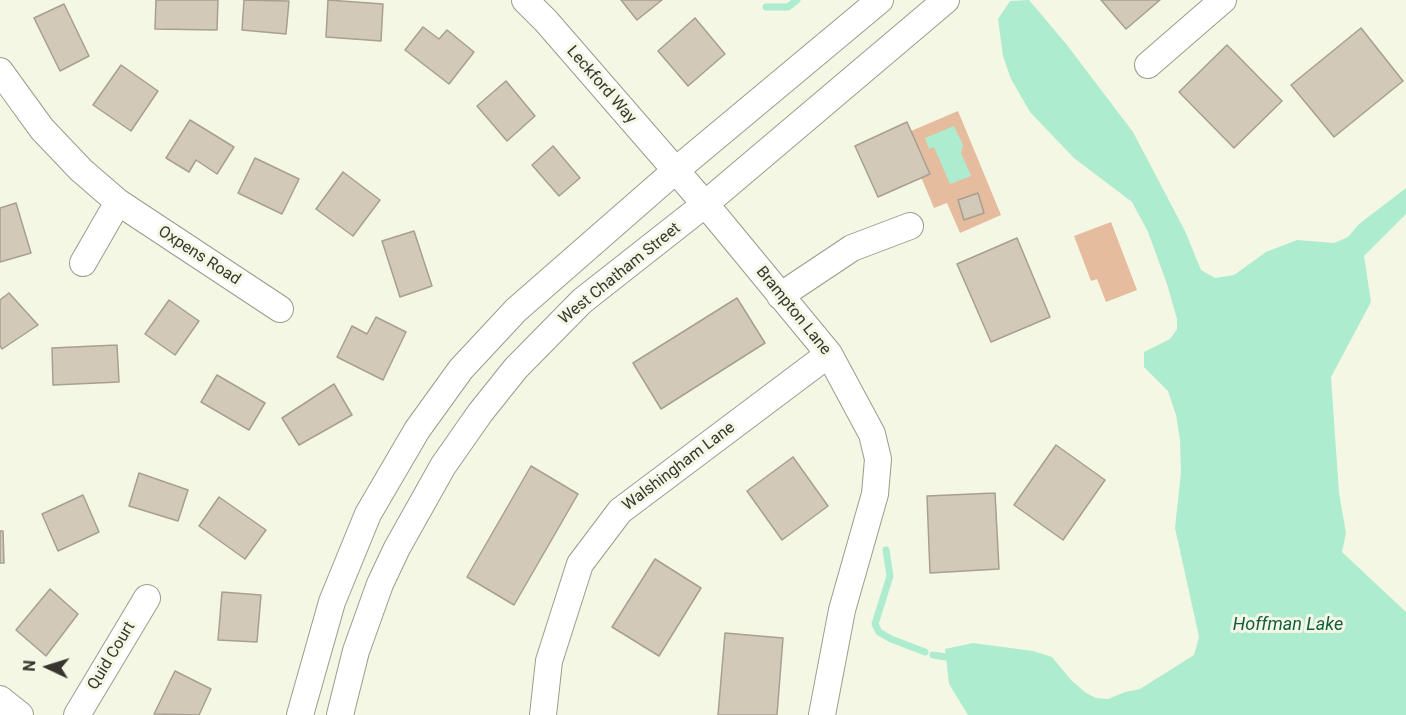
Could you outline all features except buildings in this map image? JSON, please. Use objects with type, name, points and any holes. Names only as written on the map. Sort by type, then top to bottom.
[{"type":"street","name":"Leckford Way","points":[[525,0],[546,21],[675,171]]},
{"type":"street","points":[[300,715],[332,602],[368,514],[417,430],[461,369],[516,310],[675,171],[880,0]]},
{"type":"street","name":"West Chatham Street","points":[[340,715],[356,651],[380,584],[397,548],[443,466],[480,413],[516,368],[582,301],[704,205],[946,0]]},
{"type":"street","points":[[1148,65],[1223,0]]},
{"type":"street","name":"Oxpens Road","points":[[0,71],[42,129],[81,170],[118,202],[280,309]]},
{"type":"street","name":"Brampton Lane","points":[[675,171],[717,218],[829,354],[872,434],[878,459],[875,494],[842,610],[822,715]]},
{"type":"street","points":[[83,263],[118,202]]},
{"type":"street","points":[[780,296],[852,248],[910,226]]},
{"type":"street","name":"Walshingham Lane","points":[[543,715],[549,661],[580,564],[620,512],[829,354]]},
{"type":"street","name":"Quid Court","points":[[77,715],[147,598]]},
{"type":"street","points":[[0,699],[20,715]]},
{"type":"shaded area","points":[[958,111],[1001,215],[960,233],[947,203],[934,208],[921,177],[930,173],[911,131]]},
{"type":"shaded area","points":[[1111,222],[1137,290],[1106,302],[1097,279],[1091,281],[1074,236]]},
{"type":"water","name":"Hoffman Lake","points":[[1029,0],[1067,45],[1133,132],[1185,231],[1201,270],[1215,278],[1234,275],[1266,252],[1297,240],[1334,243],[1348,237],[1359,224],[1406,188],[1406,214],[1364,256],[1371,302],[1331,377],[1339,493],[1346,533],[1342,552],[1406,612],[1406,715],[968,715],[949,684],[945,649],[973,643],[1033,651],[1052,657],[1071,680],[1086,693],[1096,698],[1108,699],[1140,689],[1194,655],[1199,637],[1175,528],[1181,472],[1180,440],[1176,415],[1168,391],[1144,367],[1144,352],[1170,339],[1177,329],[1177,319],[1148,232],[1132,202],[1074,158],[1030,112],[1011,79],[1003,56],[998,19],[1010,1]]},
{"type":"water","points":[[954,126],[963,145],[961,153],[971,176],[950,184],[934,147],[929,149],[925,138]]},
{"type":"waterway","points":[[766,7],[788,7],[797,0]]},
{"type":"waterway","points":[[886,550],[890,576],[875,624],[879,632],[891,639],[925,652]]},
{"type":"waterway","points":[[933,655],[946,657]]}]
